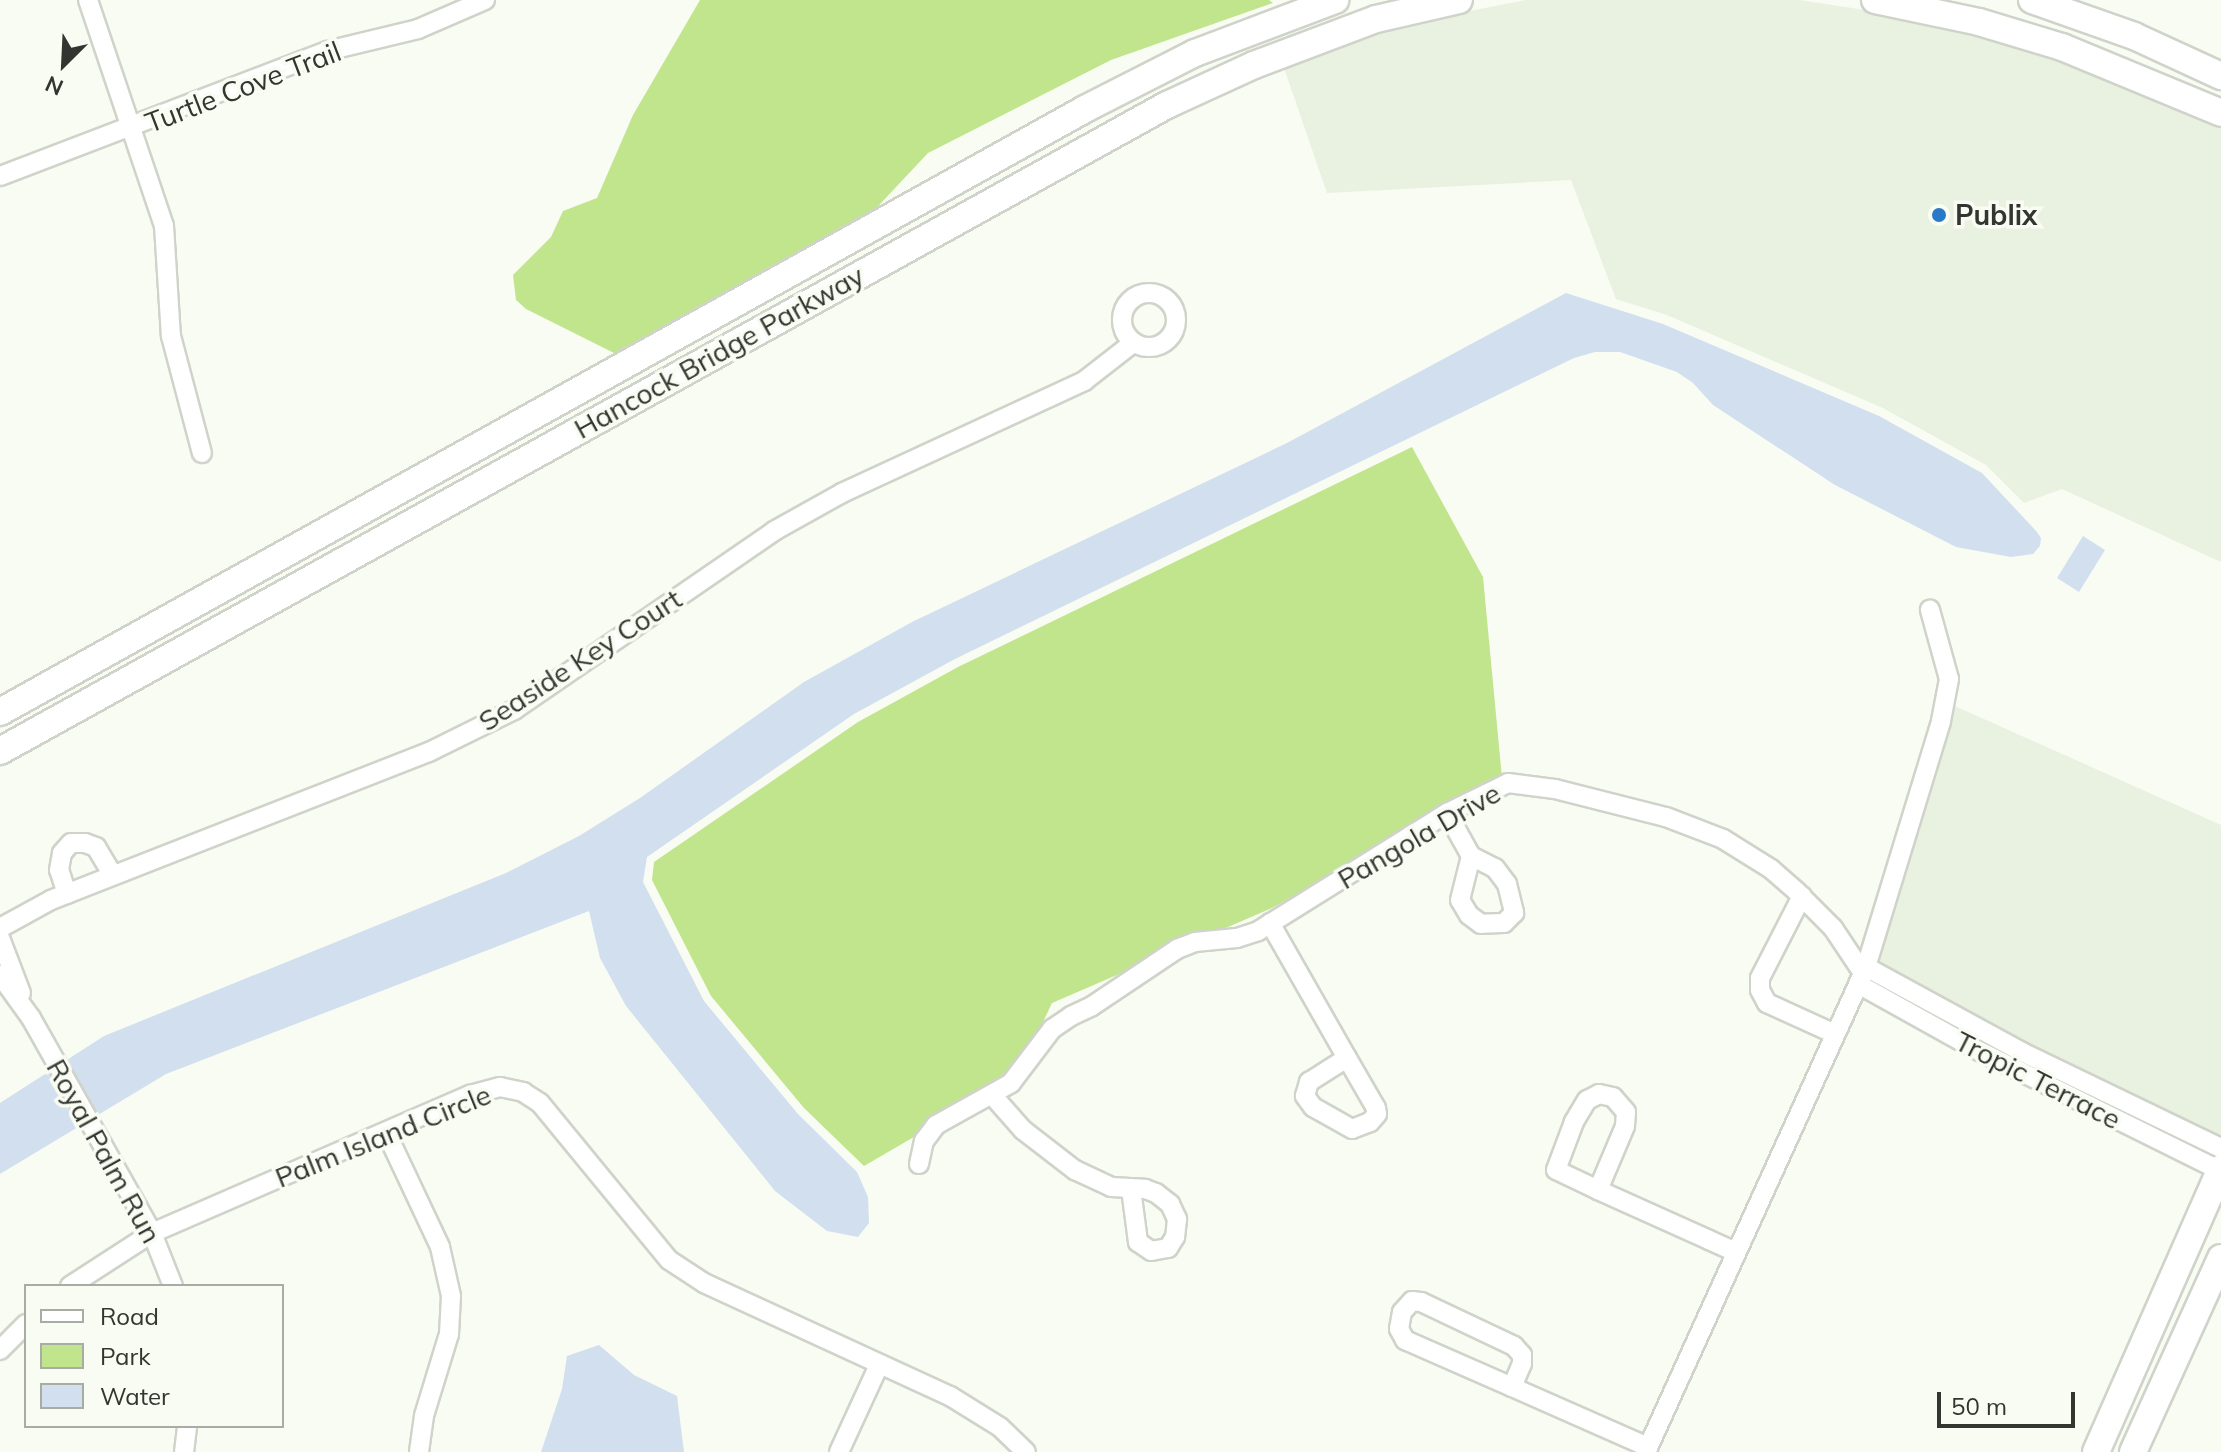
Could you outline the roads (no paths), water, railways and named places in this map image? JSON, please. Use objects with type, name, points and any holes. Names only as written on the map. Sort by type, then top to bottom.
[{"type":"main road","name":"Hancock Bridge Parkway","points":[[0,712],[1085,109],[1195,53],[1335,0]]},
{"type":"main road","name":"Hancock Bridge Parkway","points":[[0,751],[1167,105],[1254,65],[1376,19],[1459,0]]},
{"type":"main road","points":[[1875,0],[1979,22],[2062,47],[2221,113]]},
{"type":"main road","points":[[2032,0],[2134,36],[2221,76]]},
{"type":"main road","points":[[2096,1452],[2221,1164]]},
{"type":"main road","points":[[2133,1452],[2221,1258]]},
{"type":"street","points":[[88,0],[129,130],[164,226],[171,336],[202,453]]},
{"type":"street","name":"Turtle Cove Trail","points":[[0,176],[129,130],[327,51],[418,29],[485,0]]},
{"type":"street","name":"Seaside Key Court","points":[[0,928],[113,875],[429,752],[514,710],[774,531],[842,493],[1084,381],[1133,343]]},
{"type":"street","points":[[1512,1387],[1522,1364],[1522,1355],[1514,1346],[1421,1302],[1412,1301],[1402,1312],[1399,1329],[1405,1340],[1647,1450],[1863,974],[1941,721],[1949,679],[1930,610]]},
{"type":"street","name":"Pangola Drive","points":[[919,1164],[924,1141],[936,1125],[993,1096],[1011,1083],[1052,1029],[1177,949],[1195,942],[1237,938],[1270,923],[1447,813],[1508,783],[1555,789],[1666,817],[1723,839],[1771,869],[1802,896],[1833,928],[1863,974]]},
{"type":"street","points":[[1447,813],[1471,856]]},
{"type":"street","points":[[67,894],[59,870],[62,853],[71,843],[96,847],[113,875]]},
{"type":"street","points":[[1802,896],[1760,978],[1760,990],[1767,1003],[1835,1034]]},
{"type":"street","points":[[1270,923],[1347,1058]]},
{"type":"street","name":"Royal Palm Run","points":[[0,938],[31,1018]]},
{"type":"street","name":"Tropic Terrace","points":[[1863,974],[1971,1047],[2221,1164]]},
{"type":"street","name":"Royal Palm Run","points":[[0,975],[31,1018],[93,1127],[152,1233],[172,1284]]},
{"type":"street","name":"Palm Island Circle","points":[[73,1284],[152,1233],[470,1095],[500,1087],[523,1092],[540,1103],[669,1260],[704,1283],[967,1405],[1000,1427],[1026,1452]]},
{"type":"street","points":[[1598,1190],[1625,1126],[1626,1112],[1613,1097],[1599,1094],[1587,1100],[1574,1122],[1556,1170],[1598,1190],[1736,1252]]},
{"type":"street","points":[[993,1096],[1023,1130],[1075,1170],[1111,1187],[1131,1189]]},
{"type":"street","points":[[386,1132],[440,1247],[451,1296],[449,1334],[424,1416],[419,1452]]},
{"type":"street","points":[[0,1350],[24,1326]]},
{"type":"street","points":[[839,1452],[879,1365]]},
{"type":"street","points":[[184,1452],[187,1428]]},
{"type":"water","points":[[1566,293],[1663,324],[1879,416],[1982,473],[2037,532],[2041,538],[2040,546],[2033,554],[2011,557],[1956,547],[1835,485],[1713,405],[1693,383],[1677,372],[1620,352],[1595,352],[1574,358],[955,659],[854,714],[647,857],[643,882],[704,1001],[798,1114],[857,1172],[868,1197],[869,1223],[858,1237],[827,1231],[775,1191],[626,1006],[600,958],[589,911],[166,1074],[0,1174],[0,1103],[104,1036],[506,873],[579,836],[640,798],[804,682],[912,622],[1287,443]]},
{"type":"water","points":[[2083,536],[2105,550],[2079,592],[2057,578]]},
{"type":"water","points":[[599,1345],[634,1375],[677,1396],[684,1452],[541,1452],[562,1389],[567,1356]]},
{"type":"place","name":"Publix","points":[[1939,215]]}]
